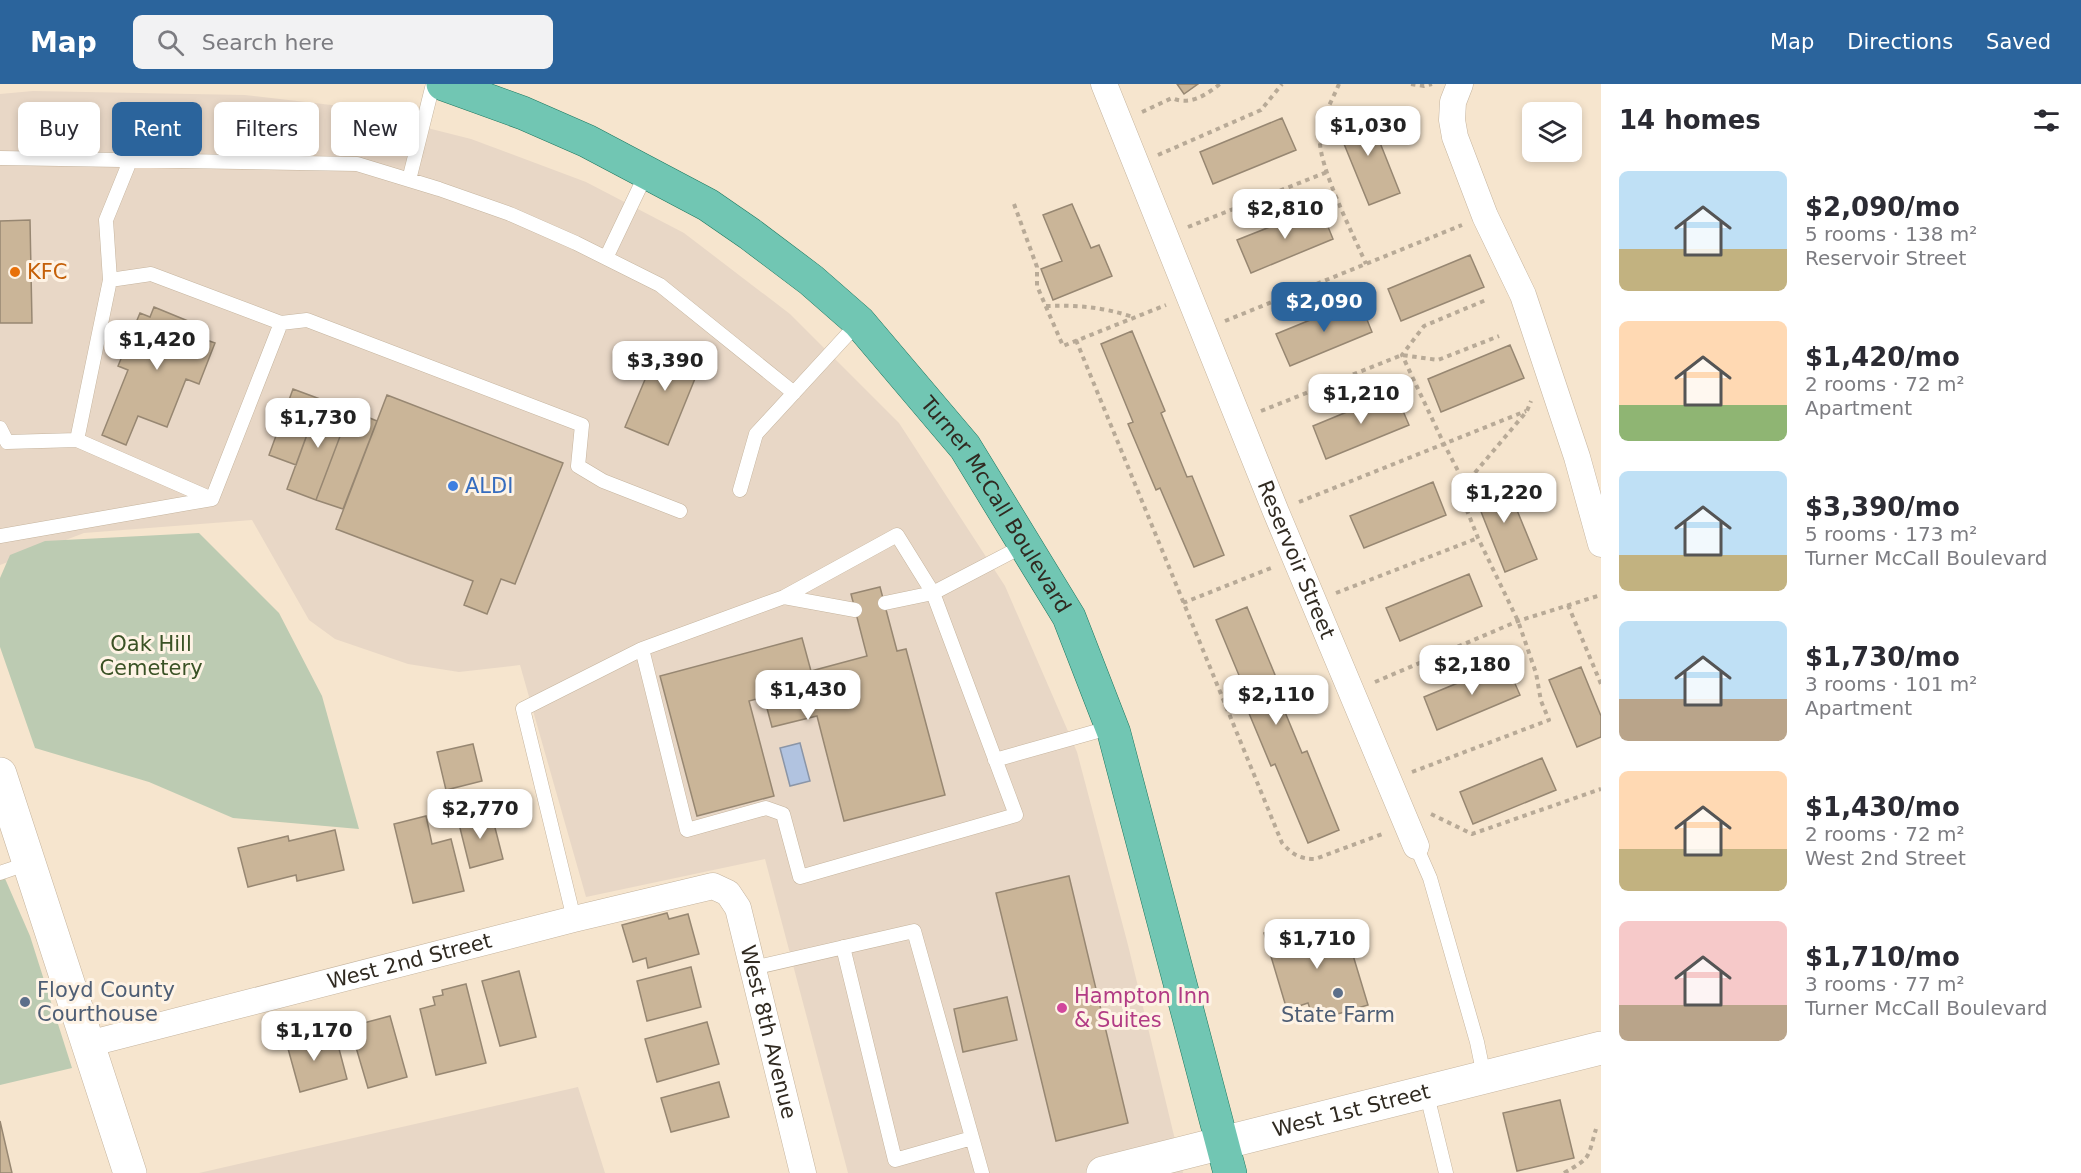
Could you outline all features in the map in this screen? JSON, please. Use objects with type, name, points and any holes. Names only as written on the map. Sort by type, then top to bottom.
[{"type":"main road","name":"Turner McCall Boulevard","points":[[443,84],[534,118],[587,141],[708,205],[750,234],[811,280],[859,322],[965,447],[1069,617],[1112,727],[1226,1158]]},
{"type":"street","name":"Reservoir Street","points":[[1104,84],[1276,512],[1411,835]]},
{"type":"street","points":[[1460,84],[1453,102],[1452,120],[1455,137],[1485,216],[1523,295],[1577,457],[1601,544]]},
{"type":"street","points":[[0,774],[15,868],[88,1044],[130,1173]]},
{"type":"street","name":"West 2nd Street","points":[[88,1044],[574,919],[713,886],[728,893]]},
{"type":"street","name":"West 8th Avenue","points":[[728,893],[738,908],[803,1173]]},
{"type":"street","name":"West 1st Street","points":[[1103,1173],[1226,1158],[1426,1091],[1601,1048]]},
{"type":"lane","points":[[409,180],[434,84]]},
{"type":"lane","points":[[0,158],[357,165],[409,180],[510,214],[660,285],[794,393]]},
{"type":"lane","points":[[77,440],[110,280],[106,220],[130,160]]},
{"type":"lane","points":[[606,258],[647,171]]},
{"type":"lane","points":[[110,280],[151,274],[281,323],[307,320],[582,425],[578,466],[603,481],[680,511]]},
{"type":"lane","points":[[740,490],[756,434],[859,322]]},
{"type":"lane","points":[[212,499],[281,323]]},
{"type":"lane","points":[[0,428],[7,442],[77,440],[212,499]]},
{"type":"lane","points":[[0,536],[212,499]]},
{"type":"lane","points":[[574,919],[523,709],[642,649],[784,597],[897,535],[933,593],[1016,815],[800,877],[783,814],[766,808],[687,830],[642,649]]},
{"type":"lane","points":[[885,603],[933,593],[1025,545]]},
{"type":"lane","points":[[784,597],[855,610]]},
{"type":"lane","points":[[995,760],[1112,727]]},
{"type":"lane","name":"Reservoir Street","points":[[1411,835],[1430,878],[1474,1031],[1484,1076]]},
{"type":"lane","points":[[753,968],[914,931],[982,1173]]},
{"type":"lane","points":[[843,947],[895,1160],[972,1138]]},
{"type":"lane","points":[[1426,1091],[1446,1173]]},
{"type":"path","points":[[1119,122],[1172,98],[1190,101],[1200,98],[1220,84]]},
{"type":"path","points":[[1137,164],[1261,110],[1282,84]]},
{"type":"path","points":[[1339,84],[1325,115],[1319,138],[1320,150],[1366,264]]},
{"type":"path","points":[[1411,84],[1424,86],[1432,84]]},
{"type":"path","points":[[1166,236],[1327,172]]},
{"type":"path","points":[[1014,204],[1037,267],[1037,286],[1063,346],[1190,296]]},
{"type":"path","points":[[1203,330],[1485,216]]},
{"type":"path","points":[[1402,355],[1424,326],[1486,300]]},
{"type":"path","points":[[1046,306],[1097,307],[1133,317]]},
{"type":"path","points":[[1239,419],[1402,355],[1438,360],[1499,336]]},
{"type":"path","points":[[1076,340],[1276,832],[1292,854],[1303,859],[1315,859],[1411,835],[1432,814],[1472,834],[1601,789]]},
{"type":"path","points":[[1402,355],[1466,486]]},
{"type":"path","points":[[1389,781],[1549,720],[1541,701],[1536,673],[1518,621],[1478,538],[1463,496],[1466,486],[1527,411],[1533,393]]},
{"type":"path","points":[[1276,512],[1527,411]]},
{"type":"path","points":[[1314,602],[1478,538]]},
{"type":"path","points":[[1183,603],[1295,558]]},
{"type":"path","points":[[1352,692],[1518,621],[1601,595]]},
{"type":"path","points":[[1568,605],[1601,684]]},
{"type":"path","points":[[1564,1173],[1584,1163],[1596,1129]]},
{"type":"shaded area","points":[[33,91],[245,95],[305,102],[214,102],[214,156],[319,156],[319,104],[331,105],[331,156],[419,156],[419,126],[471,139],[586,182],[684,233],[790,314],[899,423],[1005,586],[1077,752],[1128,945],[1183,1173],[848,1173],[765,859],[586,897],[520,665],[459,672],[408,664],[335,639],[309,620],[252,520],[84,533],[0,565],[0,94]]},
{"type":"shaded area","points":[[578,1087],[605,1173],[199,1173]]},
{"type":"green space","name":"Oak Hill Cemetery","points":[[199,533],[279,613],[322,696],[359,829],[233,818],[149,782],[35,748],[0,647],[0,578],[10,555],[45,541]]},
{"type":"green space","name":"Floyd County Courthouse","points":[[0,867],[30,936],[72,1068],[0,1085]]},
{"type":"water","points":[[800,743],[810,781],[790,786],[780,748]]},
{"type":"building","points":[[1177,84],[1198,84],[1184,94]]},
{"type":"building","points":[[1367,110],[1400,193],[1369,205],[1335,122]]},
{"type":"building","points":[[1282,118],[1296,150],[1213,184],[1200,152]]},
{"type":"building","points":[[1072,204],[1091,248],[1099,245],[1112,276],[1053,300],[1041,269],[1062,261],[1043,215]]},
{"type":"building","points":[[1320,207],[1333,239],[1251,273],[1237,240]]},
{"type":"building","name":"KFC","points":[[30,220],[32,323],[0,323],[0,221]]},
{"type":"building","points":[[1470,255],[1484,287],[1401,321],[1388,289]]},
{"type":"building","points":[[1359,300],[1372,332],[1290,366],[1276,334]]},
{"type":"building","points":[[154,307],[205,328],[201,338],[215,343],[199,384],[186,379],[167,427],[138,416],[126,445],[102,435],[128,370],[118,366],[140,313],[150,317]]},
{"type":"building","points":[[1132,331],[1165,411],[1161,413],[1187,477],[1192,476],[1224,555],[1194,567],[1160,488],[1156,490],[1128,424],[1133,422],[1101,344]]},
{"type":"building","points":[[660,344],[676,350],[678,344],[705,354],[668,445],[625,427]]},
{"type":"building","points":[[1510,345],[1524,378],[1441,412],[1428,379]]},
{"type":"building","points":[[293,389],[320,399],[296,465],[269,455]]},
{"type":"building","points":[[1395,392],[1409,425],[1326,459],[1313,426]]},
{"type":"building","name":"ALDI","points":[[387,395],[563,463],[515,584],[501,579],[487,614],[464,605],[473,581],[336,529]]},
{"type":"building","points":[[320,399],[350,410],[316,500],[287,489]]},
{"type":"building","points":[[350,410],[377,421],[343,509],[316,500]]},
{"type":"building","points":[[1503,476],[1537,559],[1505,572],[1472,489]]},
{"type":"building","points":[[1433,482],[1446,515],[1364,548],[1350,516]]},
{"type":"building","points":[[1469,574],[1482,606],[1400,641],[1386,608]]},
{"type":"building","points":[[880,587],[897,651],[906,649],[945,795],[844,821],[817,716],[772,727],[764,697],[749,701],[774,796],[697,816],[660,676],[802,638],[811,671],[867,656],[851,594]]},
{"type":"building","points":[[1247,607],[1280,687],[1275,688],[1302,753],[1307,751],[1339,830],[1308,843],[1275,764],[1271,766],[1243,699],[1248,697],[1216,620]]},
{"type":"building","points":[[1506,663],[1520,695],[1437,730],[1424,697]]},
{"type":"building","points":[[1581,667],[1601,716],[1601,737],[1577,747],[1549,680]]},
{"type":"building","points":[[473,744],[482,781],[446,790],[437,752]]},
{"type":"building","points":[[1542,758],[1556,790],[1473,824],[1460,792]]},
{"type":"building","points":[[491,812],[503,859],[470,868],[458,820]]},
{"type":"building","points":[[426,816],[432,844],[451,839],[464,891],[413,903],[394,824]]},
{"type":"building","points":[[335,830],[344,870],[297,881],[296,875],[248,887],[238,848],[288,836],[289,841]]},
{"type":"building","name":"Hampton Inn & Suites","points":[[1069,876],[1128,1123],[1056,1141],[996,893]]},
{"type":"building","points":[[667,913],[669,919],[688,914],[699,954],[648,968],[646,958],[633,962],[622,925]]},
{"type":"building","points":[[1343,922],[1368,1005],[1314,1021],[1308,1003],[1287,1010],[1264,933],[1290,925],[1293,936]]},
{"type":"building","points":[[691,967],[701,1007],[647,1021],[637,981]]},
{"type":"building","points":[[519,971],[536,1037],[500,1046],[482,981]]},
{"type":"building","points":[[466,984],[486,1063],[436,1075],[420,1009],[435,1005],[433,997],[443,995],[442,990]]},
{"type":"building","points":[[1007,997],[1017,1040],[963,1052],[954,1009]]},
{"type":"building","points":[[390,1016],[407,1077],[368,1088],[355,1044],[361,1042],[356,1025]]},
{"type":"building","points":[[707,1022],[719,1064],[657,1082],[645,1039]]},
{"type":"building","points":[[307,1028],[313,1052],[338,1045],[347,1079],[300,1092],[284,1034]]},
{"type":"building","points":[[719,1082],[729,1117],[671,1132],[661,1098]]},
{"type":"building","points":[[1560,1100],[1574,1158],[1517,1171],[1503,1113]]},
{"type":"building","points":[[0,1121],[12,1173],[0,1173]]},
{"type":"place","name":"KFC","points":[[15,272]]},
{"type":"place","name":"ALDI","points":[[453,486]]},
{"type":"place","name":"State Farm","points":[[1338,993]]},
{"type":"place","name":"Floyd County Courthouse","points":[[25,1002]]},
{"type":"place","name":"Hampton Inn & Suites","points":[[1062,1008]]}]
